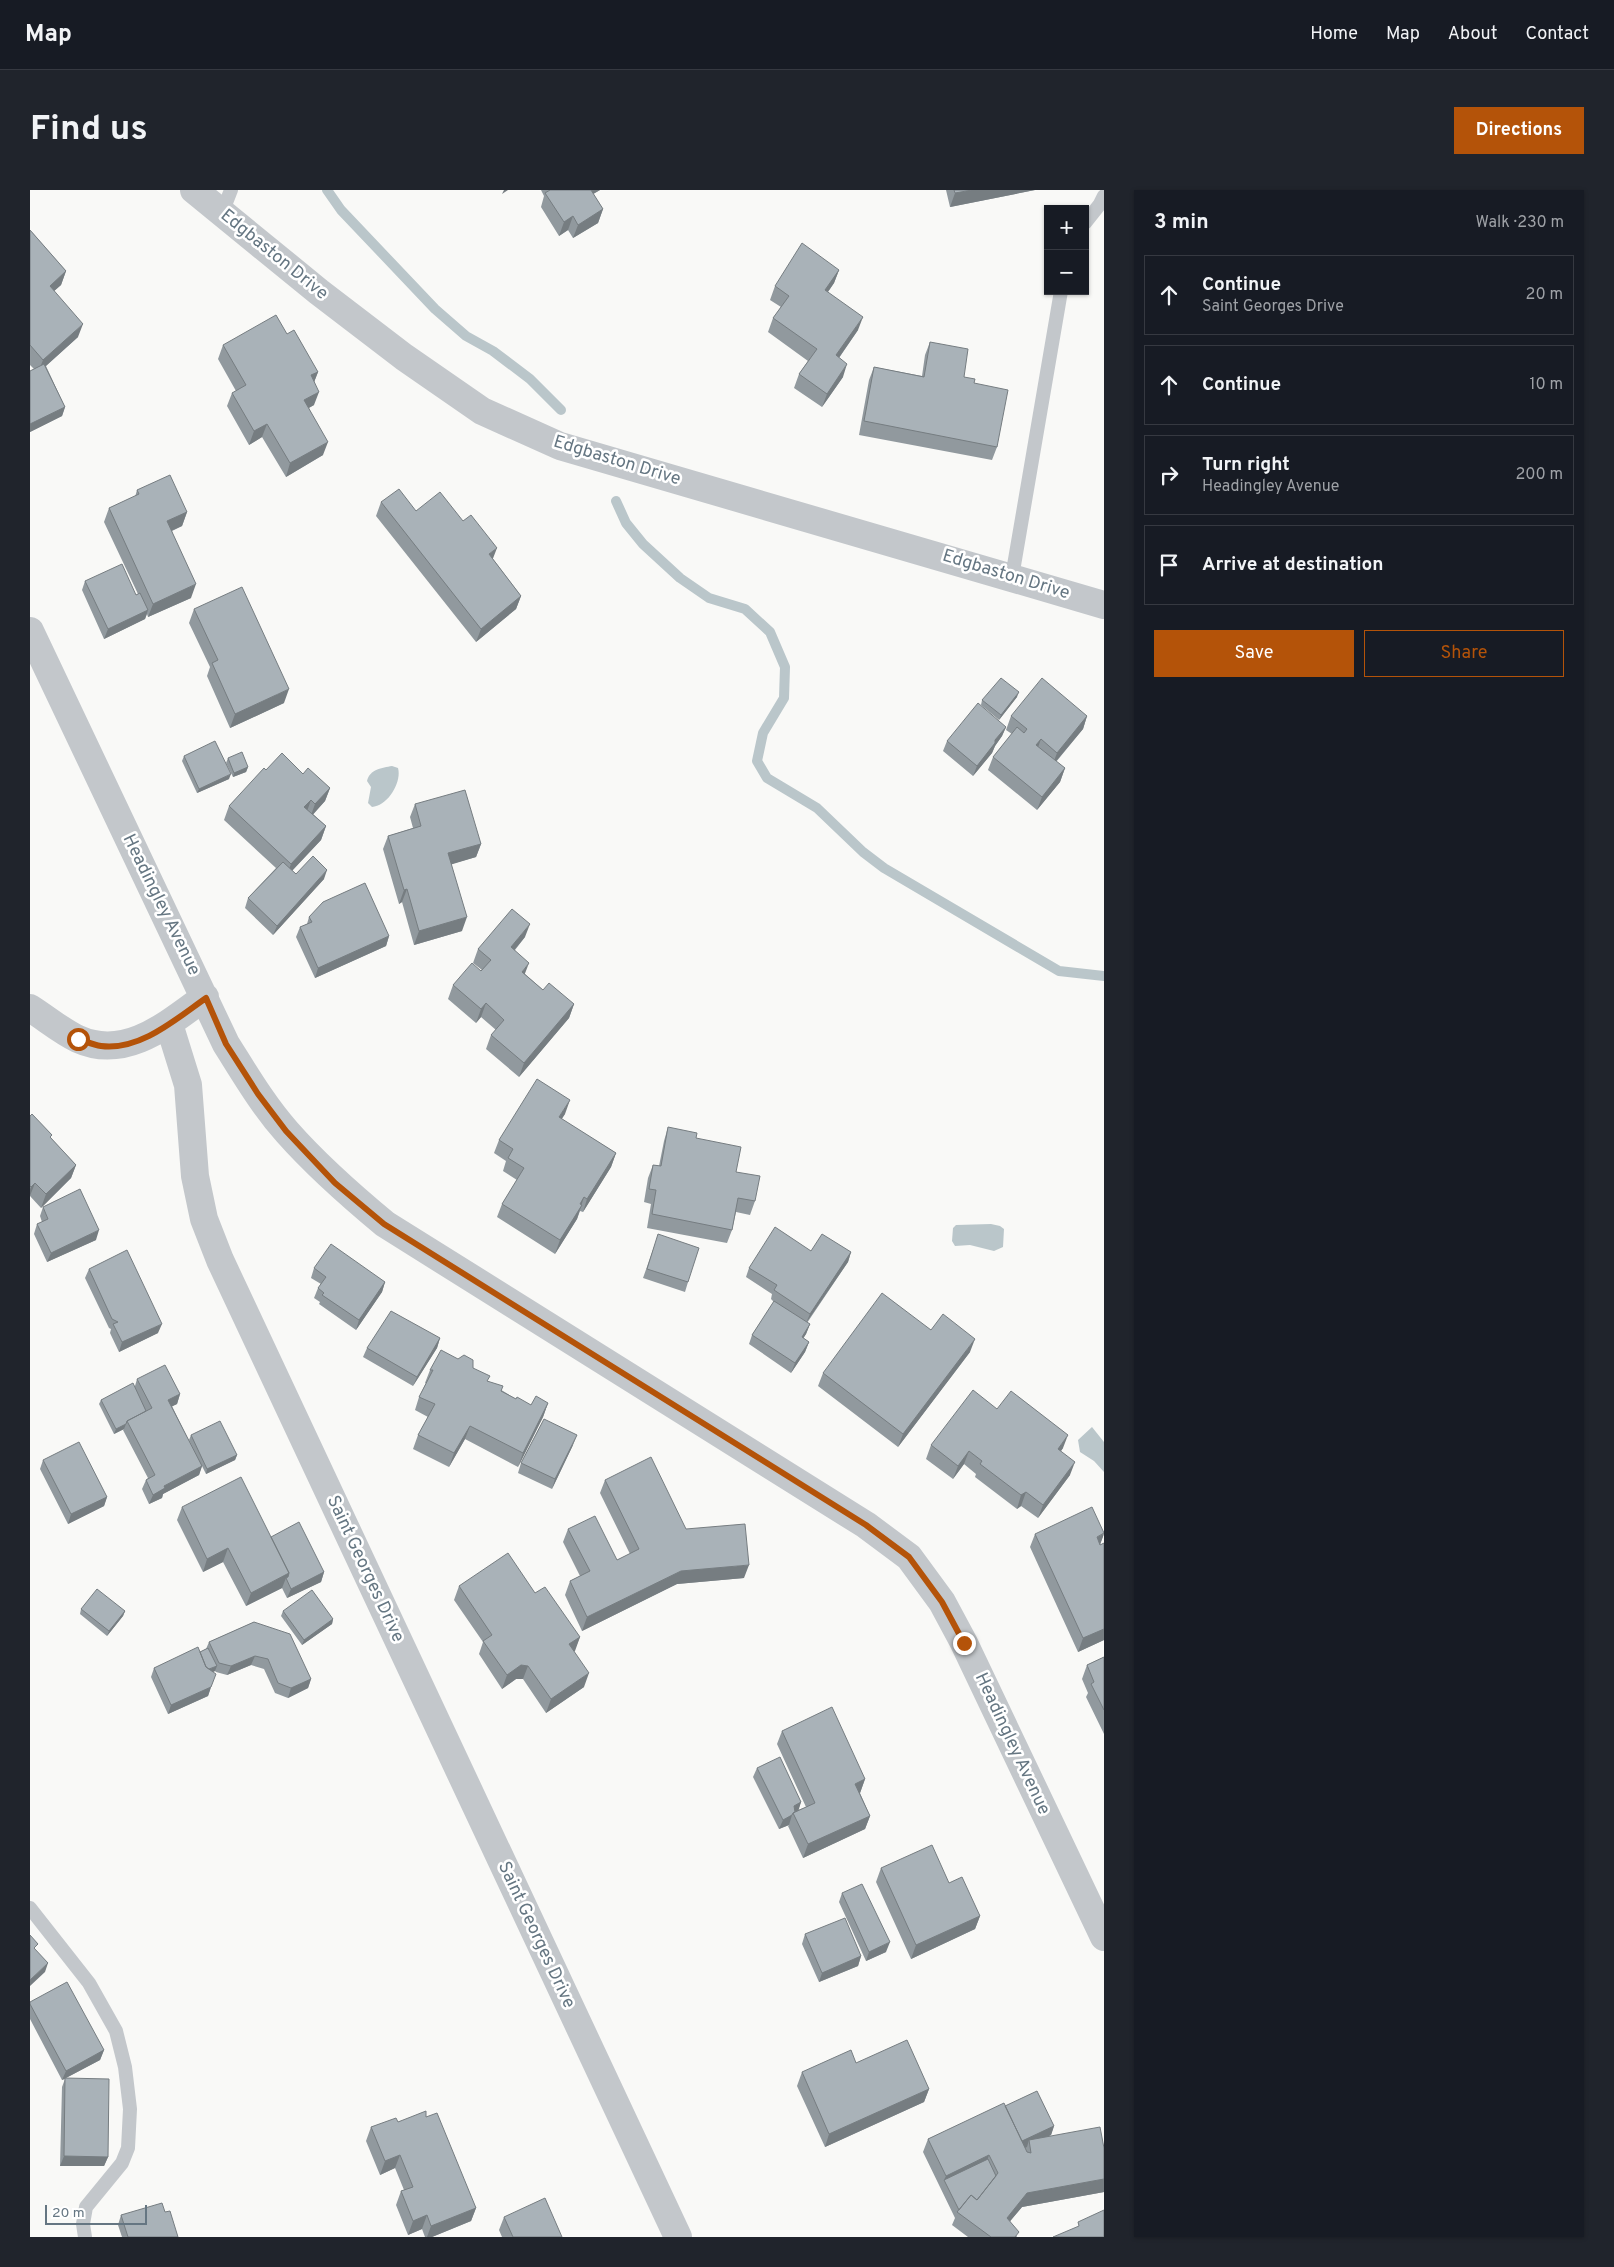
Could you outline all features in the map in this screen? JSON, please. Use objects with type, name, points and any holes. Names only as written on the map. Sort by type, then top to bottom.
[{"type":"street","name":"Edgbaston Drive","points":[[194,190],[227,202],[319,292],[404,356],[491,415],[560,446],[1104,605]]},
{"type":"street","name":"Headingley Avenue","points":[[30,631],[206,998],[226,1044],[258,1094],[286,1131],[335,1183],[384,1224],[866,1525],[909,1557],[942,1602],[964,1643],[1104,1938]]},
{"type":"street","points":[[30,1008],[78,1039],[101,1046],[127,1044],[140,1040],[169,1024],[206,998]]},
{"type":"street","name":"Saint Georges Drive","points":[[169,1024],[188,1085],[194,1176],[204,1219],[220,1260],[678,2237]]},
{"type":"lane","points":[[1089,218],[1104,196]]},
{"type":"lane","points":[[1012,577],[1060,295]]},
{"type":"lane","points":[[30,1908],[89,1983],[116,2031],[126,2067],[130,2109],[128,2148],[122,2163],[93,2196],[86,2207],[83,2224],[85,2237]]},
{"type":"shaded area","points":[[392,766],[398,768],[399,774],[396,786],[388,798],[378,806],[372,807],[368,803],[371,787],[367,781],[371,774],[377,770]]},
{"type":"shaded area","points":[[991,1224],[1004,1229],[1003,1247],[994,1251],[970,1245],[955,1246],[952,1241],[953,1228],[956,1225]]},
{"type":"shaded area","points":[[1092,1427],[1104,1442],[1104,1472],[1094,1461],[1080,1452],[1078,1440]]},
{"type":"building","points":[[550,190],[591,190],[603,209],[578,225],[573,216],[564,222],[545,193]]},
{"type":"building","points":[[954,190],[972,190],[955,193]]},
{"type":"building","points":[[30,230],[66,271],[50,286],[83,324],[43,360],[30,345]]},
{"type":"building","points":[[802,243],[839,270],[825,290],[863,317],[836,355],[847,364],[827,394],[799,374],[817,349],[773,318],[789,296],[775,286]]},
{"type":"building","points":[[276,315],[287,334],[294,330],[318,372],[311,375],[319,392],[304,400],[328,442],[290,463],[267,424],[254,431],[232,393],[246,385],[223,345]]},
{"type":"building","points":[[930,342],[968,349],[964,377],[975,379],[974,383],[1008,390],[997,447],[864,421],[874,367],[924,377]]},
{"type":"building","points":[[44,364],[65,407],[30,424],[30,371]]},
{"type":"building","points":[[170,475],[187,512],[167,521],[196,584],[153,604],[109,508],[139,494],[137,490]]},
{"type":"building","points":[[399,489],[416,511],[440,492],[463,521],[471,515],[497,548],[489,554],[521,596],[481,629],[381,502]]},
{"type":"building","points":[[122,564],[136,595],[140,593],[148,610],[108,629],[85,581]]},
{"type":"building","points":[[242,587],[289,689],[235,714],[212,663],[218,660],[194,609]]},
{"type":"building","points":[[1001,678],[1019,692],[1001,715],[982,700]]},
{"type":"building","points":[[1042,678],[1087,716],[1057,753],[1041,739],[1036,745],[1065,768],[1042,797],[993,757],[1017,727],[1024,733],[1027,729],[1011,716]]},
{"type":"building","points":[[978,703],[1006,727],[977,766],[947,741]]},
{"type":"building","points":[[215,741],[231,774],[199,789],[184,756]]},
{"type":"building","points":[[242,752],[248,767],[234,773],[228,758]]},
{"type":"building","points":[[282,753],[303,774],[308,768],[330,788],[315,804],[311,800],[304,807],[326,826],[291,864],[229,806],[264,768],[266,770]]},
{"type":"building","points":[[465,790],[481,844],[448,853],[467,917],[419,931],[407,889],[404,890],[388,836],[421,826],[415,804]]},
{"type":"building","points":[[313,856],[327,870],[277,926],[248,898],[283,862],[296,874]]},
{"type":"building","points":[[365,883],[389,936],[318,968],[300,927],[312,922],[309,917],[323,902]]},
{"type":"building","points":[[512,909],[530,924],[511,947],[529,963],[522,972],[543,990],[549,983],[574,1004],[524,1063],[491,1035],[504,1020],[486,1003],[481,1009],[453,985],[472,963],[481,971],[491,960],[478,949]]},
{"type":"building","points":[[537,1079],[570,1100],[559,1117],[616,1153],[587,1199],[584,1197],[580,1204],[582,1205],[560,1240],[502,1204],[524,1168],[508,1158],[513,1149],[499,1140]]},
{"type":"building","points":[[32,1114],[76,1165],[46,1194],[35,1183],[30,1186],[30,1116]]},
{"type":"building","points":[[668,1127],[697,1133],[696,1138],[741,1147],[736,1172],[760,1176],[755,1201],[738,1198],[732,1230],[652,1214],[656,1190],[649,1189],[653,1165],[661,1166]]},
{"type":"building","points":[[80,1189],[99,1230],[51,1253],[37,1224],[48,1219],[43,1207]]},
{"type":"building","points":[[775,1227],[811,1251],[822,1234],[851,1252],[810,1314],[774,1290],[777,1285],[749,1268]]},
{"type":"building","points":[[658,1234],[699,1248],[688,1282],[647,1269]]},
{"type":"building","points":[[331,1244],[385,1282],[359,1320],[322,1295],[324,1293],[318,1288],[326,1277],[314,1268]]},
{"type":"building","points":[[127,1250],[162,1324],[122,1342],[113,1324],[118,1322],[112,1319],[89,1269]]},
{"type":"building","points":[[882,1293],[931,1330],[943,1314],[975,1339],[903,1434],[823,1373]]},
{"type":"building","points":[[774,1301],[810,1324],[802,1337],[809,1342],[795,1363],[752,1335]]},
{"type":"building","points":[[391,1311],[440,1338],[417,1377],[367,1348]]},
{"type":"building","points":[[441,1350],[458,1359],[464,1355],[473,1360],[473,1368],[490,1376],[487,1381],[503,1386],[501,1391],[516,1399],[517,1397],[531,1405],[536,1396],[548,1403],[523,1453],[470,1426],[454,1453],[418,1435],[435,1404],[419,1397]]},
{"type":"building","points":[[165,1365],[180,1394],[168,1400],[202,1466],[164,1486],[165,1488],[153,1495],[146,1480],[155,1475],[127,1421],[152,1408],[137,1379]]},
{"type":"building","points":[[133,1383],[146,1411],[116,1429],[101,1400]]},
{"type":"building","points":[[973,1390],[997,1409],[1011,1391],[1068,1435],[1058,1449],[1075,1462],[1043,1505],[1026,1492],[1021,1495],[980,1464],[982,1461],[969,1451],[958,1466],[931,1445]]},
{"type":"building","points":[[544,1419],[577,1435],[555,1479],[521,1463]]},
{"type":"building","points":[[220,1421],[237,1455],[207,1469],[191,1435]]},
{"type":"building","points":[[79,1442],[107,1497],[71,1514],[43,1460]]},
{"type":"building","points":[[651,1457],[686,1529],[745,1524],[749,1565],[681,1571],[587,1617],[570,1581],[590,1571],[568,1529],[595,1516],[617,1560],[639,1549],[605,1480]]},
{"type":"building","points":[[241,1477],[289,1573],[251,1593],[228,1548],[207,1559],[182,1507]]},
{"type":"building","points":[[1092,1507],[1104,1533],[1097,1537],[1100,1545],[1104,1543],[1104,1629],[1083,1638],[1035,1534]]},
{"type":"building","points":[[299,1522],[324,1572],[291,1589],[286,1578],[289,1573],[271,1537]]},
{"type":"building","points":[[508,1553],[535,1593],[545,1587],[580,1637],[569,1644],[589,1673],[551,1699],[528,1666],[521,1665],[507,1675],[483,1641],[492,1635],[459,1586]]},
{"type":"building","points":[[97,1589],[125,1611],[109,1631],[81,1609]]},
{"type":"building","points":[[312,1590],[333,1619],[304,1640],[283,1611]]},
{"type":"building","points":[[254,1622],[290,1634],[311,1679],[291,1688],[278,1683],[268,1659],[255,1656],[231,1666],[219,1663],[209,1642]]},
{"type":"building","points":[[198,1647],[206,1667],[216,1674],[211,1687],[171,1705],[154,1668]]},
{"type":"building","points":[[208,1648],[217,1666],[209,1669],[206,1667],[200,1652]]},
{"type":"building","points":[[1104,1657],[1104,1710],[1091,1684],[1094,1682],[1087,1665]]},
{"type":"building","points":[[832,1707],[865,1779],[855,1784],[870,1816],[808,1844],[793,1813],[815,1803],[782,1731]]},
{"type":"building","points":[[780,1757],[801,1802],[794,1806],[795,1812],[792,1815],[783,1820],[757,1768]]},
{"type":"building","points":[[932,1845],[949,1883],[962,1877],[980,1916],[916,1945],[881,1868]]},
{"type":"building","points":[[862,1884],[890,1942],[869,1952],[842,1893]]},
{"type":"building","points":[[845,1918],[861,1956],[822,1973],[805,1934]]},
{"type":"building","points":[[30,1935],[38,1944],[34,1948],[48,1963],[30,1980]]},
{"type":"building","points":[[67,1982],[104,2050],[66,2071],[30,2002]]},
{"type":"building","points":[[907,2040],[929,2089],[829,2134],[802,2072],[851,2050],[856,2063]]},
{"type":"building","points":[[65,2078],[109,2079],[108,2157],[64,2156]]},
{"type":"building","points":[[1037,2091],[1054,2126],[1022,2141],[1005,2106]]},
{"type":"building","points":[[1004,2103],[1027,2152],[1031,2153],[1029,2140],[1100,2127],[1104,2148],[1104,2179],[1027,2193],[1007,2218],[1019,2232],[1015,2237],[991,2237],[957,2212],[971,2195],[977,2200],[998,2173],[989,2155],[946,2176],[928,2139]]},
{"type":"building","points":[[426,2111],[426,2117],[437,2113],[476,2208],[431,2226],[427,2215],[413,2221],[401,2191],[413,2187],[400,2155],[385,2161],[371,2127],[396,2118],[398,2122]]},
{"type":"building","points":[[988,2159],[996,2176],[977,2200],[971,2195],[959,2210],[944,2180]]},
{"type":"building","points":[[545,2198],[562,2237],[513,2237],[504,2217]]},
{"type":"building","points":[[162,2203],[165,2212],[170,2211],[178,2237],[128,2237],[121,2215]]},
{"type":"building","points":[[1104,2210],[1104,2237],[1053,2237],[1079,2226],[1078,2222]]},
{"type":"waterway","points":[[327,190],[341,210],[435,309],[466,336],[493,351],[530,379],[561,410]]},
{"type":"waterway","points":[[616,501],[626,523],[643,544],[680,578],[709,598],[745,609],[770,632],[785,667],[784,698],[763,733],[757,761],[767,778],[817,808],[863,852],[884,868],[1059,971],[1104,976]]},
{"type":"route","points":[[78,1039],[101,1046],[127,1044],[140,1040],[169,1024],[206,998],[226,1044],[258,1094],[286,1131],[335,1183],[384,1224],[866,1525],[909,1557],[942,1602],[964,1643]]}]
